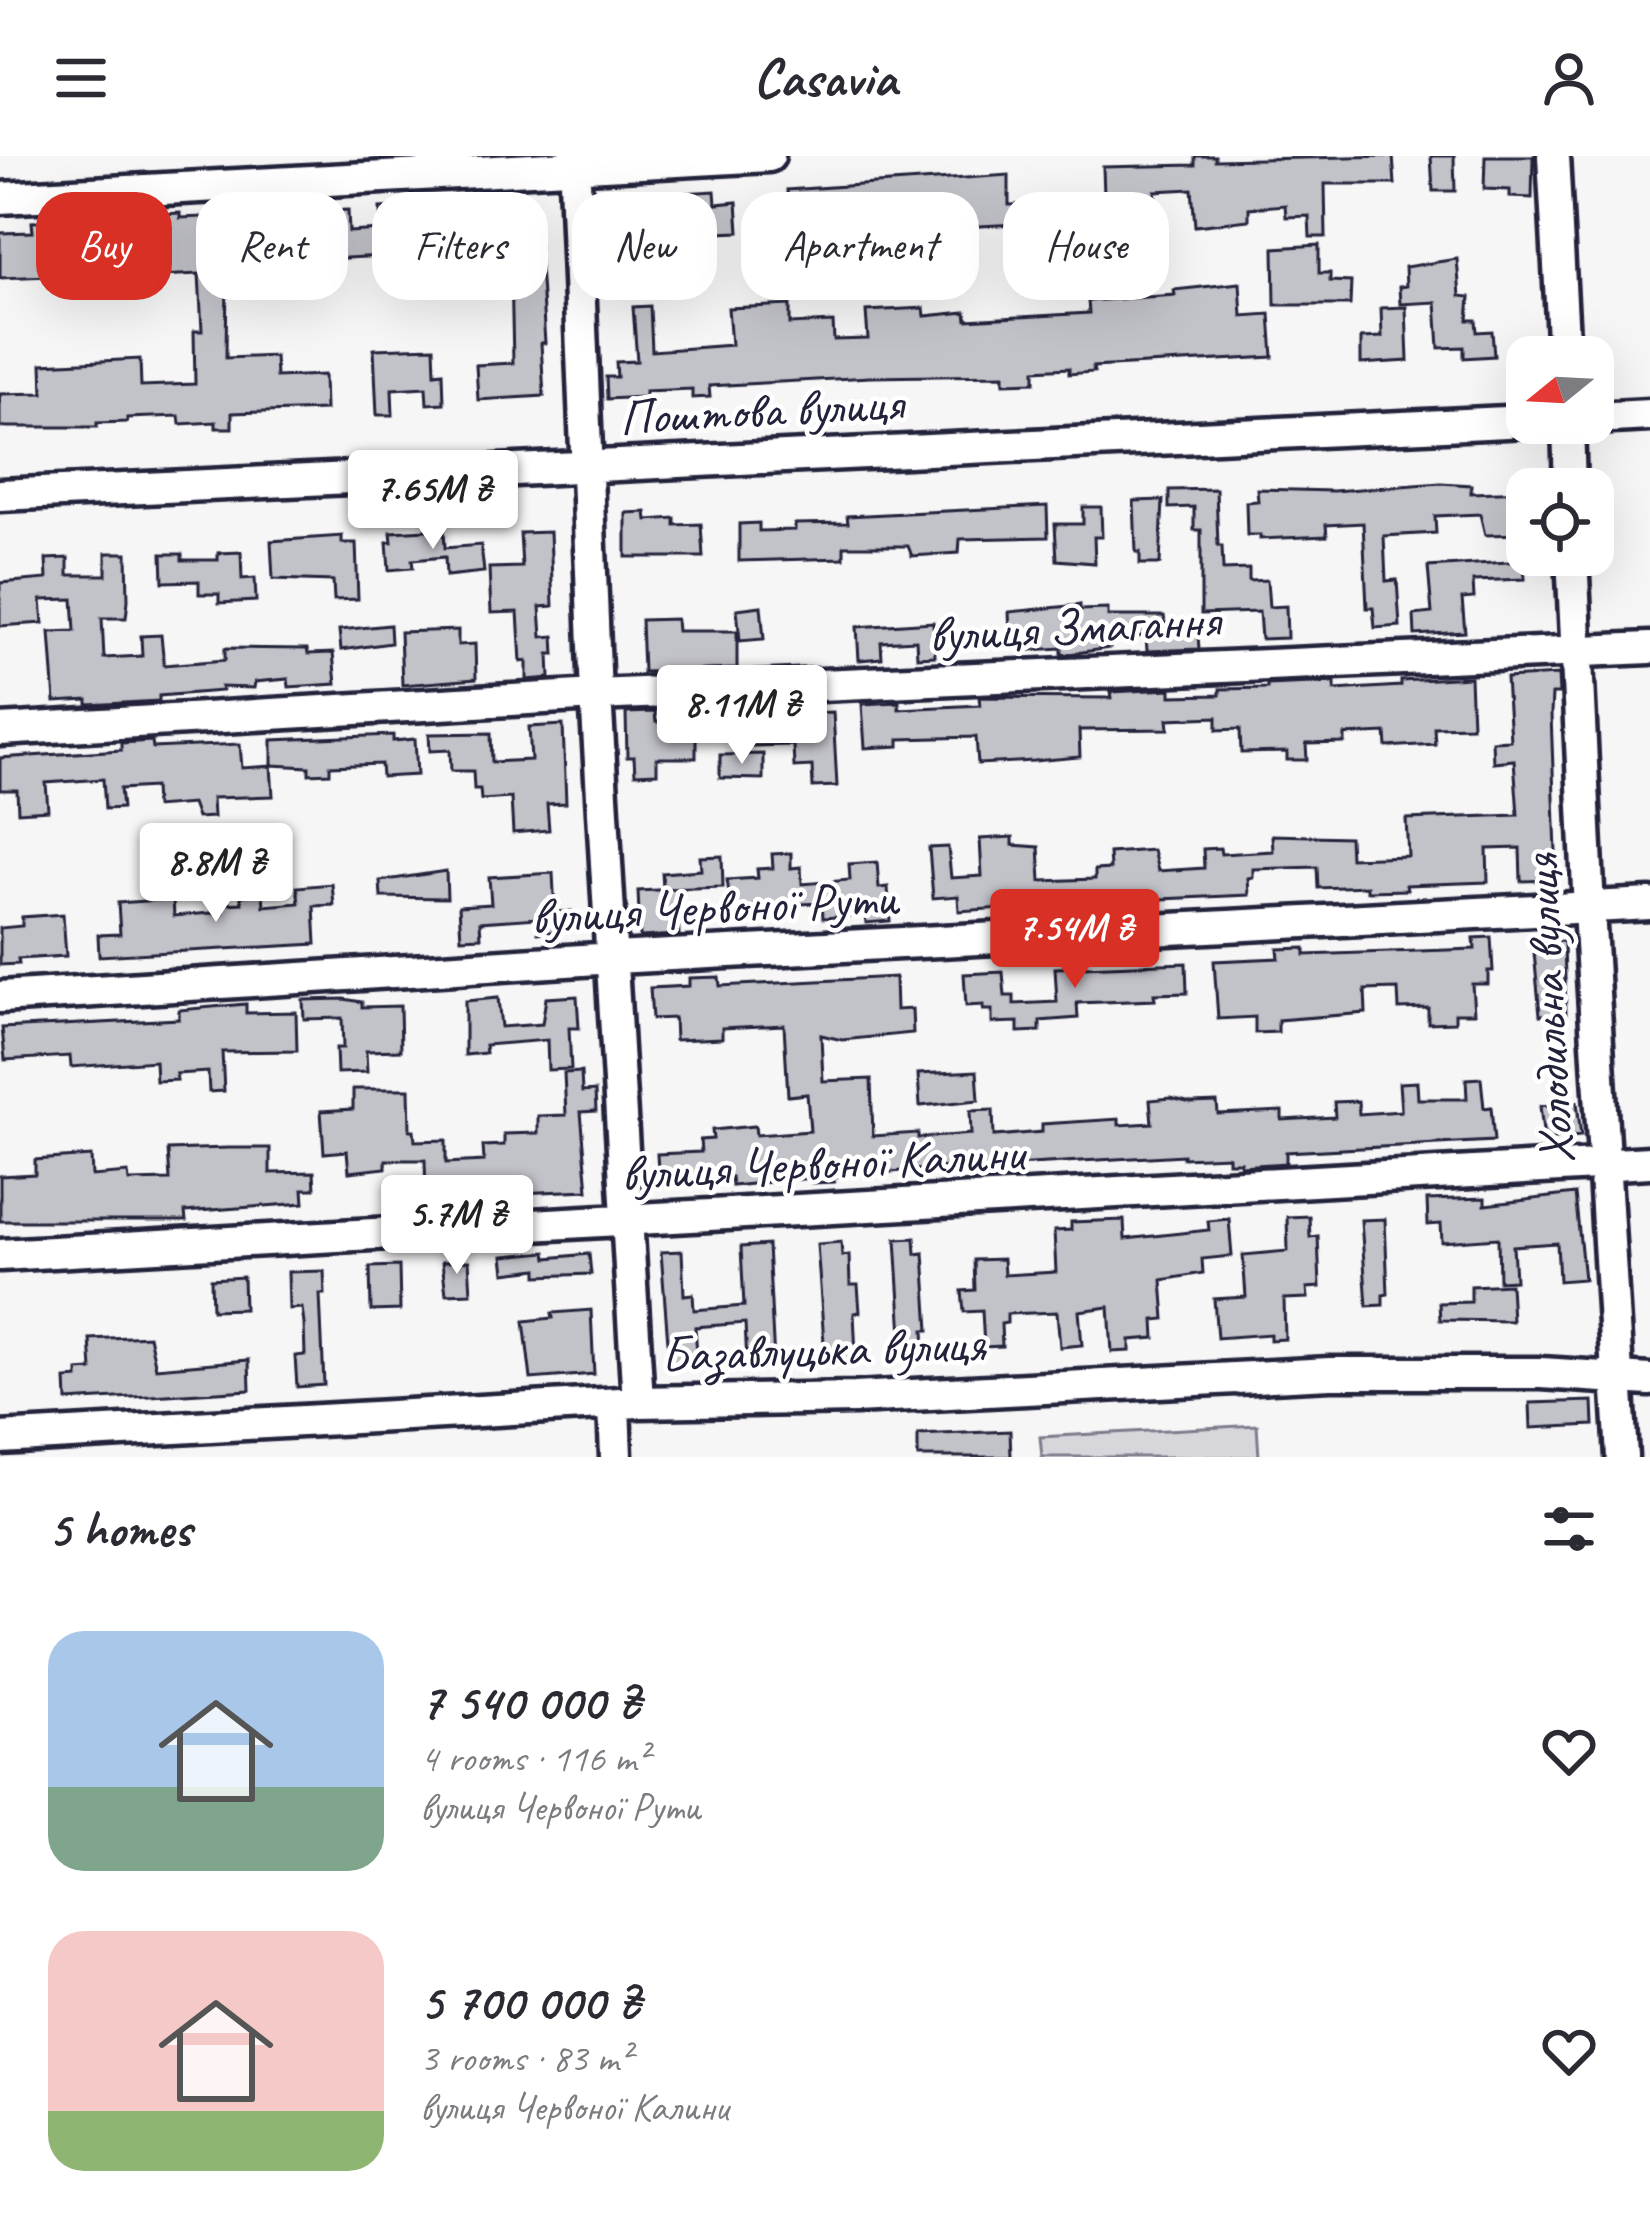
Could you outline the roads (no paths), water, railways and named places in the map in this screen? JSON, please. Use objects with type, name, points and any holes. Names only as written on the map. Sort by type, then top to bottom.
[{"type":"street","points":[[0,198],[574,162],[769,156]]},
{"type":"street","points":[[1553,156],[1563,336]]},
{"type":"street","points":[[574,162],[596,695],[625,1222],[626,1403],[616,1457]]},
{"type":"street","points":[[1614,417],[1650,415]]},
{"type":"street","name":"Поштова вулиця","points":[[0,495],[1506,422]]},
{"type":"street","name":"Холодильна вулиця","points":[[1573,576],[1622,1457]]},
{"type":"street","name":"вулиця Змагання","points":[[0,730],[596,695],[1650,648]]},
{"type":"street","name":"вулиця Червоної Рути","points":[[0,997],[614,958],[1650,904]]},
{"type":"street","name":"вулиця Червоної Калини","points":[[0,1255],[1650,1162]]},
{"type":"street","name":"Базавлуцька вулиця","points":[[0,1438],[626,1403],[855,1398],[1330,1373],[1541,1373],[1650,1380]]}]
